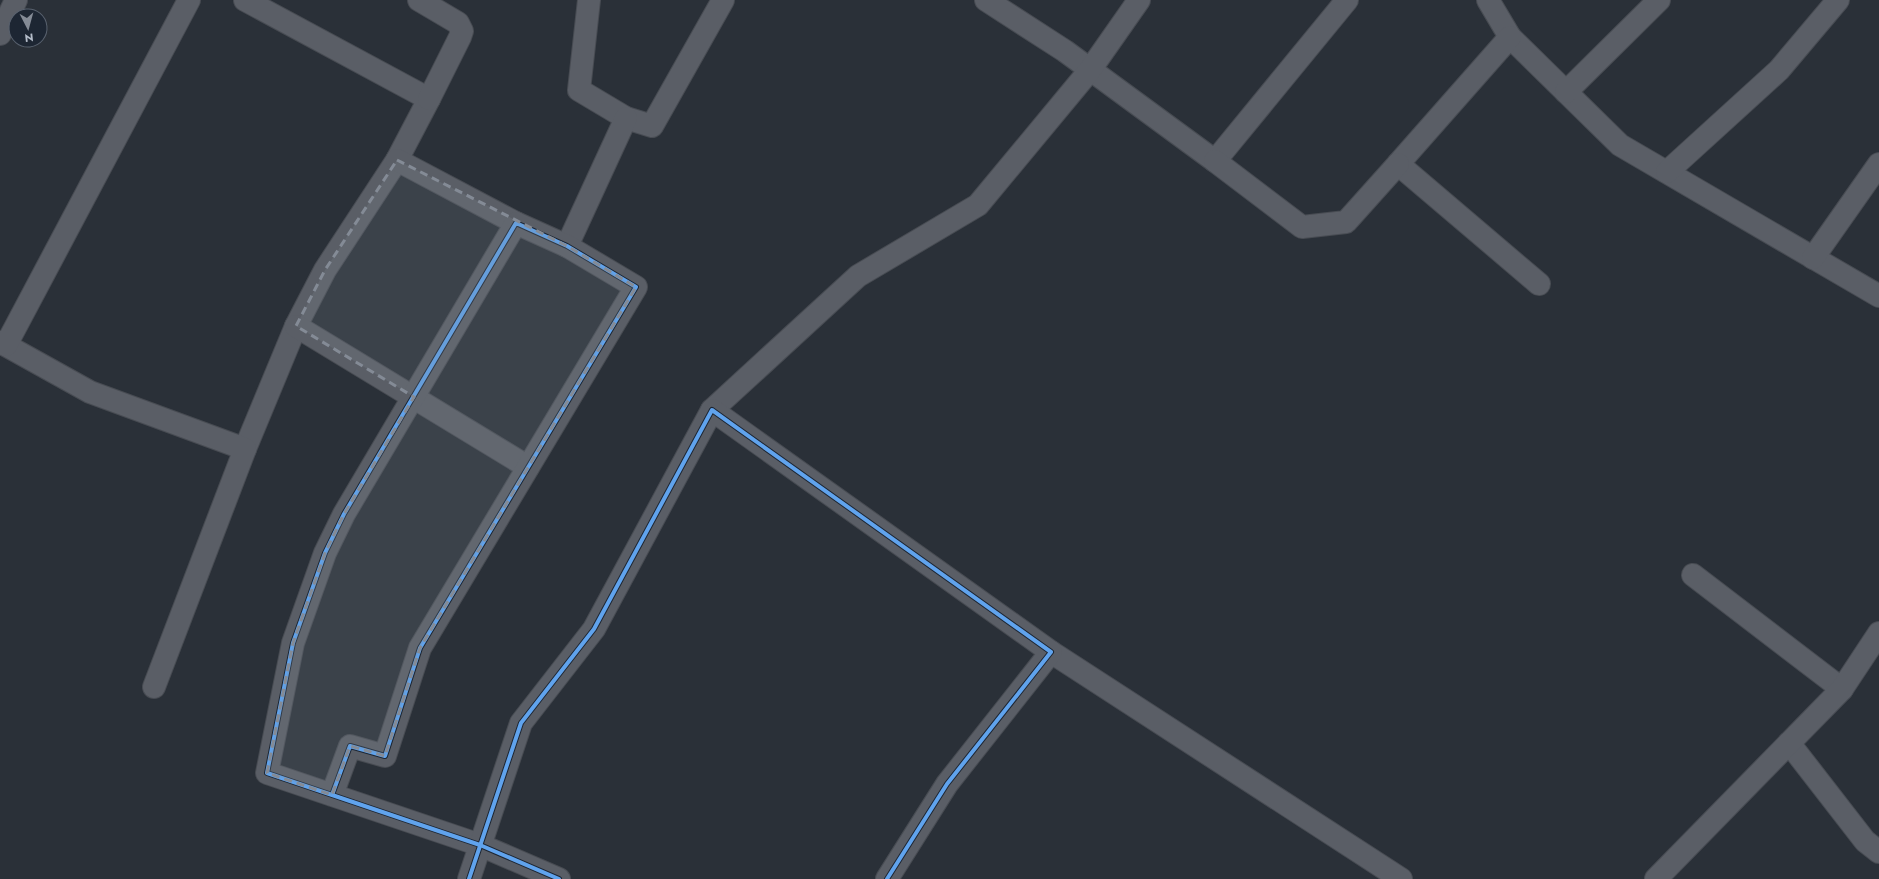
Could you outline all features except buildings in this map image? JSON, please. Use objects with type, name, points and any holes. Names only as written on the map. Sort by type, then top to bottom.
[{"type":"street","points":[[0,34],[16,0]]},
{"type":"street","points":[[189,0],[3,344],[90,392],[245,450]]},
{"type":"street","points":[[245,0],[429,99]]},
{"type":"street","points":[[154,687],[245,450],[296,326],[326,270],[397,160],[460,37],[462,31],[458,24],[418,0]]},
{"type":"street","points":[[589,0],[579,90],[626,118],[652,126],[723,0]]},
{"type":"street","points":[[986,0],[1090,70],[1215,161],[1302,227],[1346,222],[1510,36]]},
{"type":"street","points":[[470,879],[521,723],[594,629],[712,410],[858,276],[978,205],[1090,70],[1139,0]]},
{"type":"street","points":[[1215,161],[1347,0]]},
{"type":"street","points":[[1488,0],[1510,36],[1620,144],[1879,296]]},
{"type":"street","points":[[1566,92],[1659,0]]},
{"type":"street","points":[[1667,172],[1779,70],[1838,0]]},
{"type":"street","points":[[567,246],[626,118]]},
{"type":"street","points":[[332,795],[350,746],[385,756],[420,648],[636,287],[567,246],[516,223],[397,160]]},
{"type":"street","points":[[1398,164],[1539,284]]},
{"type":"street","points":[[1813,258],[1879,164]]},
{"type":"street","points":[[516,223],[344,514],[326,553],[293,643],[267,773],[480,845],[559,879]]},
{"type":"street","points":[[296,326],[528,467]]},
{"type":"street","points":[[712,410],[1051,652],[1401,879]]},
{"type":"street","points":[[1693,575],[1842,689]]},
{"type":"street","points":[[1656,879],[1842,689],[1879,633]]},
{"type":"street","points":[[887,879],[947,784],[1051,652]]},
{"type":"street","points":[[1789,743],[1865,841],[1879,852]]},
{"type":"highlighted area","points":[[397,160],[567,246],[636,287],[420,648],[385,756],[350,746],[332,795],[267,773],[293,643],[325,553],[344,514],[414,397],[296,326],[325,270]]},
{"type":"cycle path","points":[[332,795],[350,746],[385,756],[420,648],[636,287],[567,246],[516,223],[344,514],[325,553],[293,643],[267,773],[480,845],[559,879]]},
{"type":"cycle path","points":[[469,879],[521,723],[594,629],[712,410],[1051,652],[947,784],[887,879]]}]
